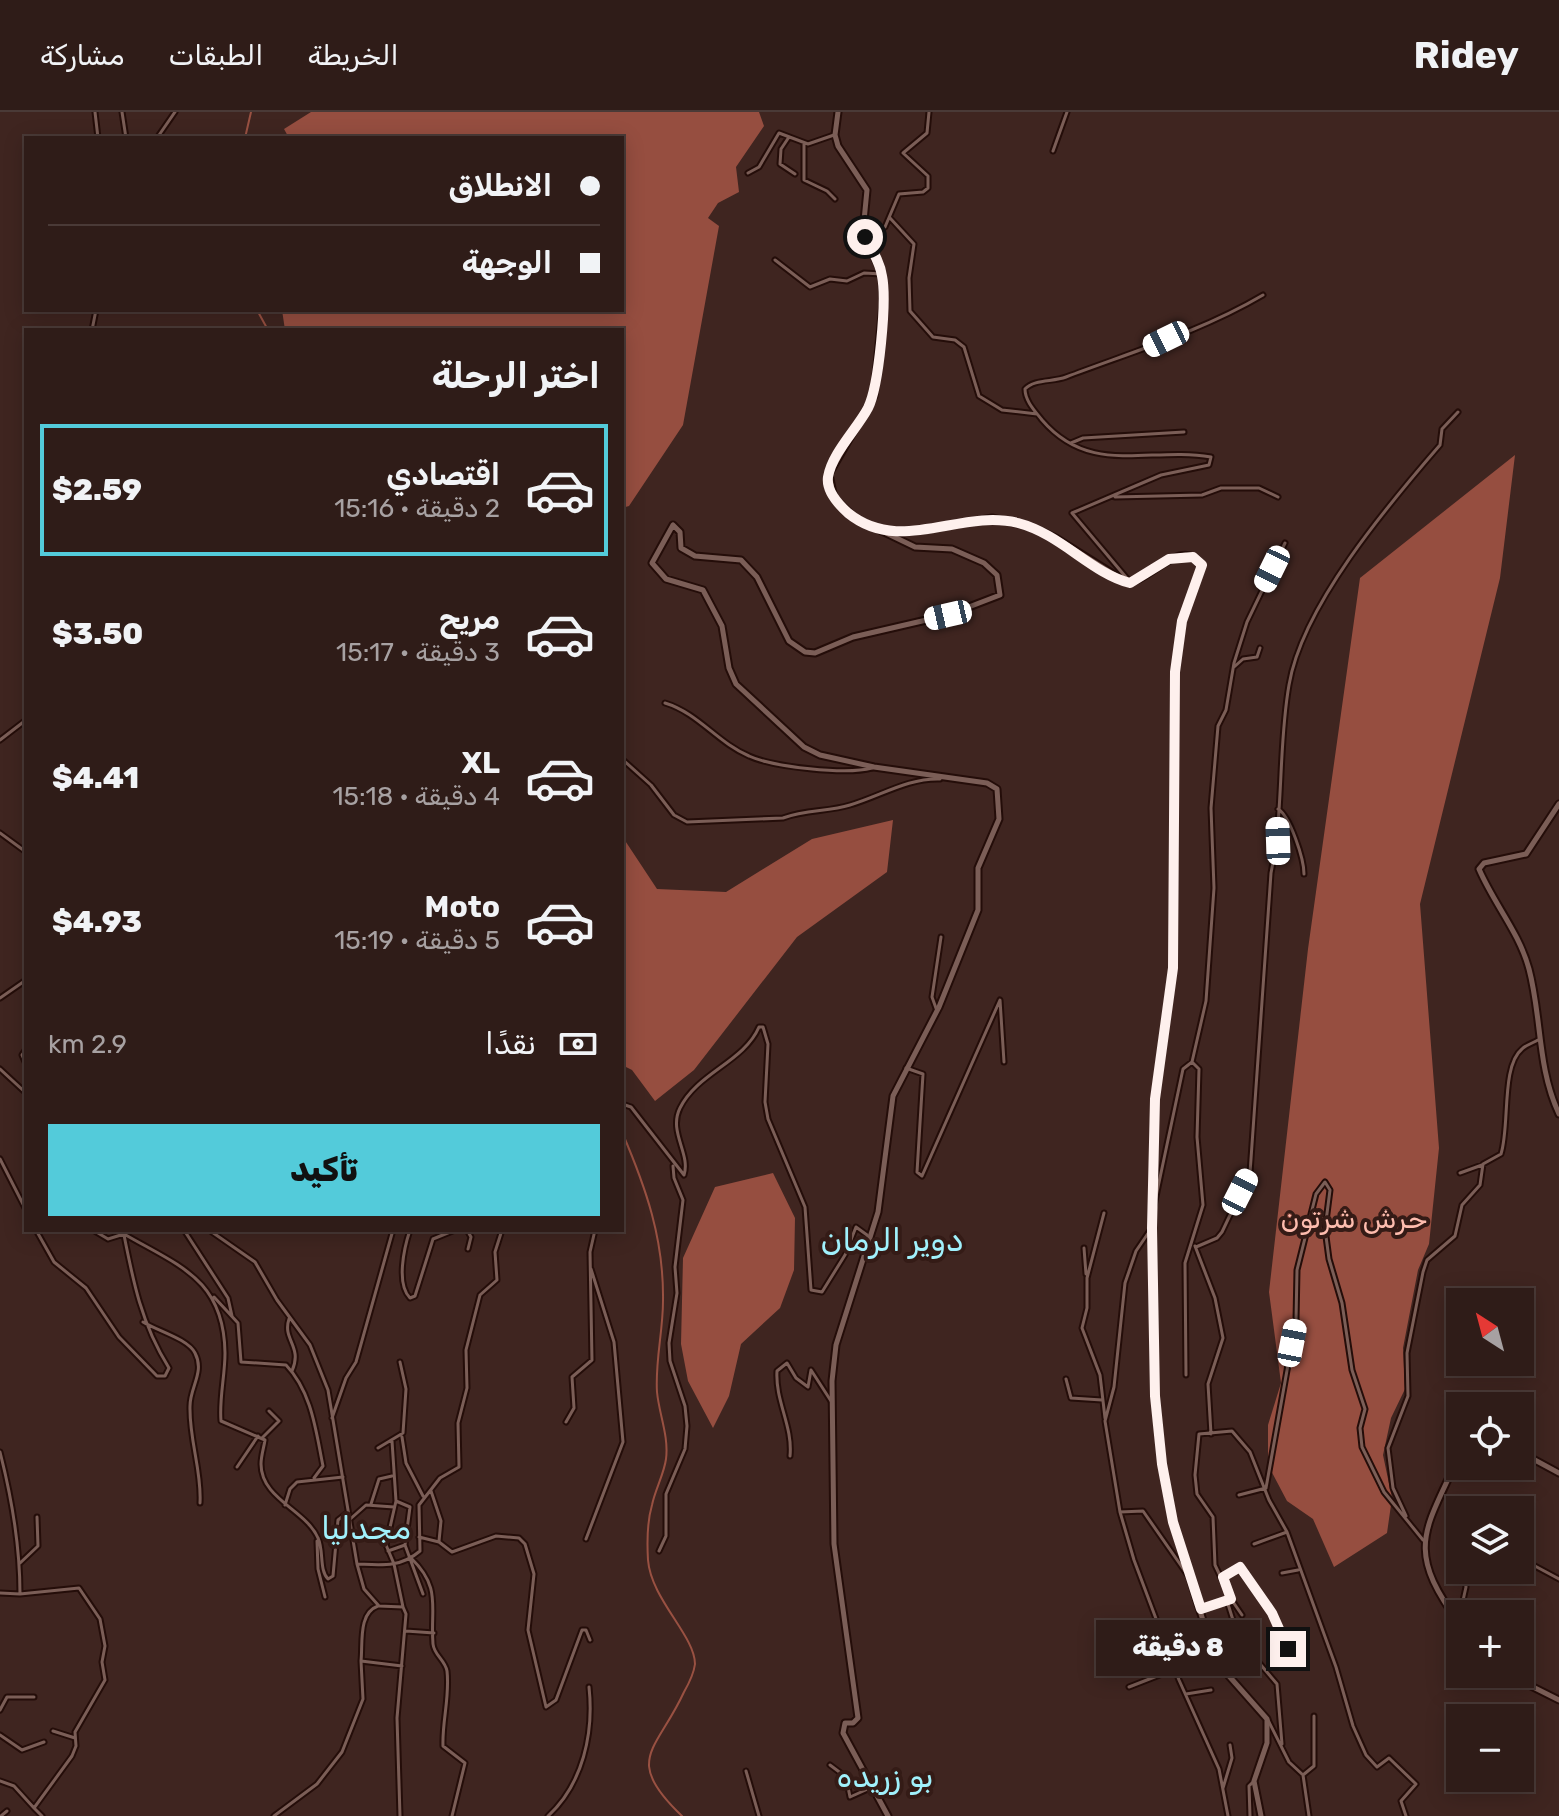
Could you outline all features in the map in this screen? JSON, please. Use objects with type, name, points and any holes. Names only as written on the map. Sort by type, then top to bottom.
[{"type":"street","points":[[95,112],[98,136]]},
{"type":"street","points":[[122,112],[126,136]]},
{"type":"street","points":[[158,136],[175,112]]},
{"type":"street","points":[[838,112],[835,135],[867,190],[865,237],[882,274],[879,373],[874,396],[828,480],[831,493],[844,509],[866,525],[915,547],[952,549],[984,563],[997,575],[998,598],[948,615],[853,637],[811,653],[799,650],[789,641],[757,577],[741,560],[688,555],[680,544],[678,528],[673,525],[652,563],[666,579],[703,590],[722,626],[729,668],[736,684],[775,722],[814,753],[940,779],[987,783],[997,789],[1000,803],[999,819],[978,868],[978,910],[937,1011],[893,1096],[878,1212],[870,1246],[836,1345],[832,1405],[835,1554],[858,1718],[853,1723],[845,1723],[843,1733],[888,1816]]},
{"type":"street","points":[[865,237],[883,230],[899,194],[923,192],[929,184],[923,170],[903,153],[927,133],[929,112]]},
{"type":"street","points":[[1053,151],[1067,112]]},
{"type":"street","points":[[748,173],[759,167],[776,134],[804,144],[835,135]]},
{"type":"street","points":[[789,137],[781,149],[780,164],[795,174]]},
{"type":"street","points":[[804,144],[804,180],[835,199]]},
{"type":"street","points":[[890,218],[914,244],[909,289],[914,318],[933,337],[955,340],[964,347],[980,397],[1002,410],[1037,414]]},
{"type":"street","points":[[775,260],[810,287],[830,279],[847,281],[864,273],[882,274]]},
{"type":"street","points":[[1130,583],[1072,513],[1161,475],[1209,465],[1211,457],[1105,457],[1071,443],[1037,414],[1026,398],[1027,386],[1065,377],[1149,347],[1229,315],[1263,295]]},
{"type":"street","points":[[1194,1245],[1217,1238],[1222,1232],[1250,1173],[1288,687],[1302,642],[1365,535],[1440,445],[1442,429],[1458,412]]},
{"type":"street","points":[[1071,443],[1083,438],[1184,432]]},
{"type":"street","points":[[1115,497],[1209,495],[1221,488],[1259,488],[1278,497]]},
{"type":"street","points":[[886,533],[1002,519],[1043,531],[1130,583]]},
{"type":"street","points":[[1154,1208],[1183,1069],[1192,1062],[1206,1001],[1214,888],[1211,808],[1218,726],[1226,710],[1247,622],[1285,543]]},
{"type":"street","points":[[1130,583],[1176,557],[1193,557],[1202,565],[1182,621],[1175,672],[1173,968],[1155,1099],[1152,1228],[1155,1396],[1162,1464],[1173,1522],[1216,1659],[1267,1719],[1289,1762],[1303,1775],[1309,1816]]},
{"type":"street","points":[[1234,667],[1243,659],[1257,657],[1260,648]]},
{"type":"street","points":[[665,703],[687,712],[751,757],[828,770],[874,767]]},
{"type":"street","points":[[0,740],[24,722]]},
{"type":"street","points":[[624,761],[651,785],[676,818],[692,822],[783,818],[798,812],[848,806],[908,782],[940,779]]},
{"type":"street","points":[[1559,804],[1526,854],[1484,863],[1479,869],[1523,950],[1534,989],[1538,1040],[1547,1085],[1559,1114]]},
{"type":"street","points":[[1278,809],[1288,817],[1295,843],[1304,859],[1304,874]]},
{"type":"street","points":[[0,833],[24,851]]},
{"type":"street","points":[[937,1011],[932,997],[941,937]]},
{"type":"street","points":[[0,998],[24,981]]},
{"type":"street","points":[[906,1068],[923,1074],[917,1116],[917,1172],[922,1176],[1000,1000],[1004,1062]]},
{"type":"street","points":[[624,1105],[631,1107],[680,1175],[686,1173],[675,1121],[681,1105],[707,1076],[751,1042],[759,1027],[763,1027],[768,1044],[765,1102],[768,1119],[805,1207],[811,1290],[822,1292],[845,1255],[856,1227],[867,1235],[870,1246]]},
{"type":"street","points":[[1460,1173],[1499,1157],[1506,1139],[1506,1102],[1514,1060],[1521,1049],[1538,1040]]},
{"type":"street","points":[[1186,1375],[1185,1263],[1194,1245],[1203,1205],[1197,1137],[1199,1069],[1192,1062]]},
{"type":"street","points":[[0,1069],[24,1091]]},
{"type":"street","points":[[0,1159],[24,1206]]},
{"type":"street","points":[[1409,1523],[1393,1488],[1388,1448],[1408,1396],[1407,1353],[1417,1296],[1427,1260],[1455,1236],[1462,1205],[1480,1185],[1483,1164]]},
{"type":"street","points":[[659,1551],[666,1536],[666,1494],[685,1449],[687,1426],[685,1406],[670,1361],[669,1343],[683,1200],[674,1178],[673,1166]]},
{"type":"street","points":[[1266,1488],[1296,1320],[1297,1270],[1316,1194],[1325,1182],[1330,1190],[1325,1229],[1329,1259],[1342,1303],[1352,1370],[1365,1409],[1360,1428],[1362,1447],[1376,1480],[1423,1540],[1432,1573],[1446,1600]]},
{"type":"street","points":[[1087,1278],[1104,1213]]},
{"type":"street","points":[[1105,1421],[1114,1387],[1125,1283],[1136,1251],[1152,1228]]},
{"type":"street","points":[[37,1232],[54,1262],[86,1288],[119,1337],[157,1376],[165,1376],[169,1368],[143,1322],[128,1267],[124,1232]]},
{"type":"street","points":[[96,1232],[108,1239],[124,1232]]},
{"type":"street","points":[[124,1232],[199,1277],[238,1323],[241,1362],[286,1365],[292,1371],[312,1409],[319,1440],[323,1466],[314,1478]]},
{"type":"street","points":[[185,1232],[228,1298],[232,1316]]},
{"type":"street","points":[[212,1232],[255,1262],[289,1319],[310,1345],[328,1390],[357,1564],[364,1589],[379,1606]]},
{"type":"street","points":[[332,1418],[356,1362],[392,1232]]},
{"type":"street","points":[[410,1232],[403,1279],[404,1290],[410,1298],[415,1296],[433,1239],[450,1232]]},
{"type":"street","points":[[468,1232],[471,1237],[468,1249]]},
{"type":"street","points":[[357,1564],[394,1564],[420,1551],[416,1516],[424,1497],[440,1478],[455,1472],[460,1463],[458,1423],[467,1388],[466,1350],[480,1295],[497,1280],[495,1252],[501,1232]]},
{"type":"street","points":[[566,1422],[574,1408],[572,1377],[592,1360],[591,1269],[595,1232]]},
{"type":"street","points":[[1194,1245],[1215,1298],[1223,1338],[1208,1384],[1211,1434]]},
{"type":"street","points":[[1084,1248],[1087,1278],[1083,1335],[1097,1367],[1120,1512],[1175,1669],[1219,1769],[1228,1816]]},
{"type":"street","points":[[586,1539],[623,1442],[625,1427],[615,1381],[614,1342],[591,1269]]},
{"type":"street","points":[[214,1297],[225,1348],[221,1421],[265,1442],[262,1470],[285,1505],[317,1537],[326,1578],[331,1579],[338,1520],[347,1513]]},
{"type":"street","points":[[289,1319],[287,1332],[297,1352],[292,1371]]},
{"type":"street","points":[[143,1322],[190,1345],[197,1355],[199,1374],[192,1392],[190,1412],[200,1471],[196,1481],[200,1503]]},
{"type":"street","points":[[400,1362],[406,1389],[402,1437],[406,1463],[424,1497]]},
{"type":"street","points":[[790,1456],[791,1435],[777,1394],[777,1371],[787,1363],[800,1382],[808,1387],[811,1370],[832,1405]]},
{"type":"street","points":[[1066,1379],[1071,1398],[1102,1400]]},
{"type":"street","points":[[237,1467],[260,1437],[279,1421],[269,1411]]},
{"type":"street","points":[[1282,1744],[1277,1684],[1239,1639],[1223,1577],[1215,1565],[1213,1517],[1200,1501],[1196,1485],[1199,1434],[1232,1431],[1237,1434],[1287,1532],[1298,1570],[1336,1667],[1359,1742],[1377,1767],[1389,1758],[1416,1784],[1401,1801],[1406,1816]]},
{"type":"street","points":[[378,1448],[402,1437]]},
{"type":"street","points":[[392,1441],[396,1501],[386,1537],[408,1620],[397,1718],[400,1816]]},
{"type":"street","points":[[0,1452],[12,1500],[20,1594]]},
{"type":"street","points":[[1534,1460],[1559,1473]]},
{"type":"street","points":[[348,1521],[371,1504],[379,1479],[394,1475]]},
{"type":"street","points":[[285,1505],[293,1485],[314,1478],[343,1477]]},
{"type":"street","points":[[1423,1540],[1430,1513],[1446,1480]]},
{"type":"street","points":[[1239,1495],[1266,1488]]},
{"type":"street","points":[[431,1491],[441,1521],[439,1542]]},
{"type":"street","points":[[396,1501],[410,1507],[405,1545],[423,1594]]},
{"type":"street","points":[[371,1504],[394,1507]]},
{"type":"street","points":[[1120,1512],[1143,1511],[1191,1579]]},
{"type":"street","points":[[19,1564],[38,1546],[37,1517]]},
{"type":"street","points":[[1254,1544],[1287,1532]]},
{"type":"street","points":[[419,1537],[439,1542],[452,1552],[496,1536],[519,1538],[525,1544],[534,1574],[528,1630],[546,1707],[556,1700],[582,1630],[590,1640]]},
{"type":"street","points":[[317,1537],[318,1569],[325,1597]]},
{"type":"street","points":[[388,1551],[405,1545]]},
{"type":"street","points":[[411,1558],[426,1573],[432,1586],[435,1649],[445,1662],[448,1681],[443,1746],[465,1763],[452,1816]]},
{"type":"street","points":[[1534,1566],[1559,1579]]},
{"type":"street","points":[[1223,1577],[1237,1568],[1242,1570],[1272,1613],[1288,1649],[1305,1667]]},
{"type":"street","points":[[1282,1573],[1298,1570]]},
{"type":"street","points":[[0,1593],[20,1594],[75,1586],[98,1616],[105,1646],[105,1682],[77,1728],[76,1746],[66,1766],[34,1808]]},
{"type":"street","points":[[1201,1609],[1229,1600]]},
{"type":"street","points":[[1229,1600],[1242,1615]]},
{"type":"street","points":[[274,1816],[317,1784],[342,1752],[363,1699],[361,1661],[365,1620],[370,1610],[379,1606],[403,1607]]},
{"type":"street","points":[[406,1631],[435,1633]]},
{"type":"street","points":[[361,1661],[402,1666]]},
{"type":"street","points":[[1129,1687],[1175,1669]]},
{"type":"street","points":[[548,1816],[572,1788],[582,1764],[590,1728],[589,1687]]},
{"type":"street","points":[[1534,1688],[1559,1700]]},
{"type":"street","points":[[1186,1694],[1211,1690]]},
{"type":"street","points":[[0,1710],[7,1697],[34,1697]]},
{"type":"street","points":[[1303,1775],[1314,1766],[1314,1716]]},
{"type":"street","points":[[1250,1816],[1249,1786],[1254,1781],[1267,1743],[1267,1719]]},
{"type":"street","points":[[53,1731],[75,1738]]},
{"type":"street","points":[[0,1735],[22,1750],[44,1742]]},
{"type":"street","points":[[1223,1790],[1232,1758],[1230,1745]]},
{"type":"street","points":[[830,1765],[846,1777],[850,1797],[874,1787]]},
{"type":"street","points":[[746,1771],[759,1816]]},
{"type":"street","points":[[0,1781],[14,1786],[42,1816]]},
{"type":"street","points":[[1254,1781],[1261,1816]]},
{"type":"street","points":[[1,1816],[7,1811]]},
{"type":"green space","points":[[311,112],[759,112],[764,126],[736,167],[739,192],[718,203],[708,218],[719,226],[683,425],[629,506],[624,507],[624,328],[285,328],[282,312],[624,312],[624,136],[288,136],[284,129]]},
{"type":"green space","name":"حرش شرتون","points":[[1515,455],[1500,578],[1420,904],[1439,1148],[1429,1244],[1418,1270],[1403,1348],[1405,1389],[1391,1418],[1383,1455],[1392,1498],[1387,1533],[1334,1567],[1313,1519],[1287,1501],[1268,1465],[1268,1425],[1281,1383],[1269,1292],[1308,949],[1360,578]]},
{"type":"green space","points":[[893,820],[887,872],[797,937],[694,1070],[655,1101],[632,1070],[624,1066],[624,839],[657,889],[726,892],[812,839]]},
{"type":"green space","points":[[773,1173],[795,1218],[794,1270],[780,1308],[741,1344],[729,1396],[713,1428],[688,1381],[681,1344],[683,1258],[715,1187]]},
{"type":"waterway","points":[[245,136],[251,112]]},
{"type":"waterway","points":[[258,312],[267,328]]},
{"type":"waterway","points":[[624,1137],[652,1214],[663,1278],[657,1380],[667,1450],[649,1518],[648,1560],[657,1589],[688,1641],[695,1664],[687,1686],[650,1755],[649,1767],[653,1781],[682,1816]]},
{"type":"district","name":"دوير الرمان","points":[[892,1240]]},
{"type":"district","name":"مجدليا","points":[[366,1528]]},
{"type":"district","name":"بو زريده","points":[[885,1776]]},
{"type":"route","points":[[865,237],[876,258],[883,283],[879,373],[874,396],[829,474],[831,493],[839,505],[866,525],[886,533],[958,525],[984,518],[1019,523],[1056,538],[1130,583],[1176,557],[1193,557],[1202,565],[1182,621],[1175,672],[1176,883],[1173,968],[1155,1099],[1152,1228],[1155,1396],[1167,1495],[1201,1609],[1231,1599],[1223,1577],[1240,1567],[1272,1613],[1288,1649]]}]
